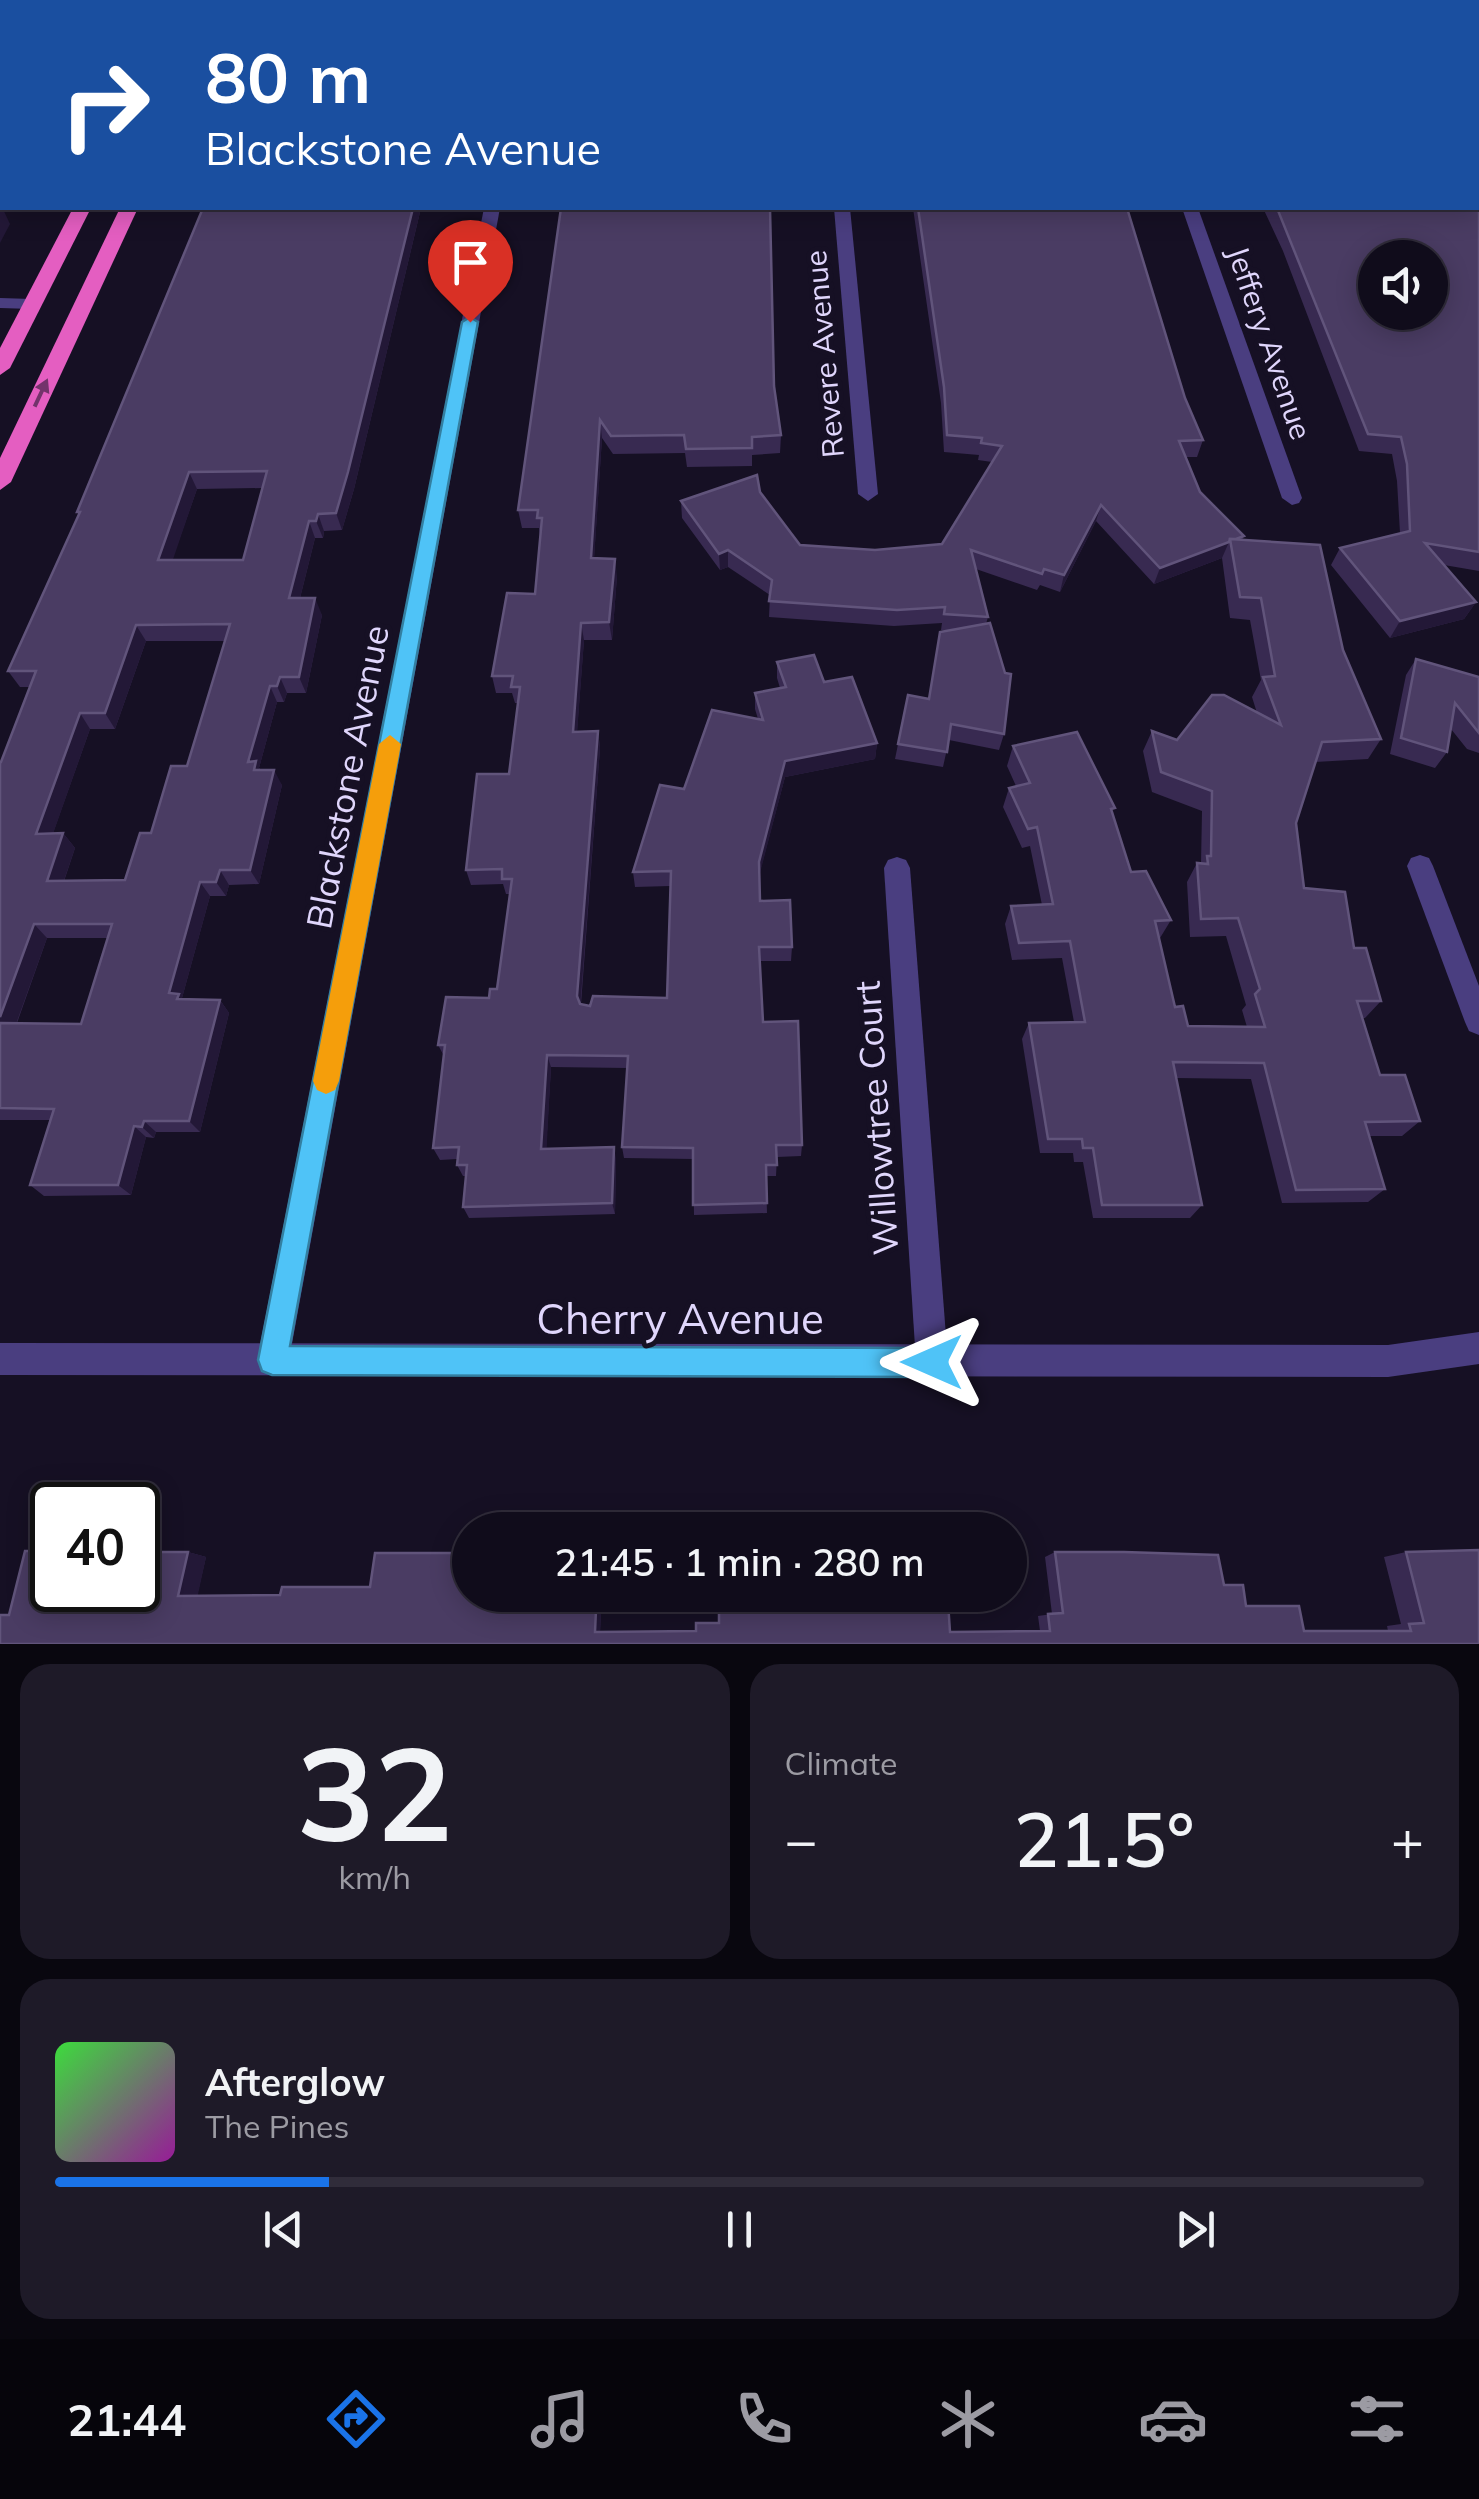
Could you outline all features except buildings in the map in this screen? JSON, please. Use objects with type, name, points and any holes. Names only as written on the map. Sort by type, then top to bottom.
[{"type":"highway","points":[[0,368],[81,210]]},
{"type":"highway","points":[[0,482],[128,210]]},
{"type":"street","name":"Blackstone Avenue","points":[[272,1360],[492,210]]},
{"type":"street","name":"Revere Avenue","points":[[842,210],[868,494]]},
{"type":"street","name":"Jeffery Avenue","points":[[1191,210],[1292,498]]},
{"type":"street","points":[[0,303],[32,304]]},
{"type":"street","points":[[1420,866],[1479,1022]]},
{"type":"street","name":"Willowtree Court","points":[[897,868],[932,1362]]},
{"type":"street","name":"Cherry Avenue","points":[[0,1359],[1388,1361],[1479,1348]]},
{"type":"slow traffic","points":[[326,1081],[390,744]]},
{"type":"route","points":[[470,322],[272,1360],[932,1362]]}]
